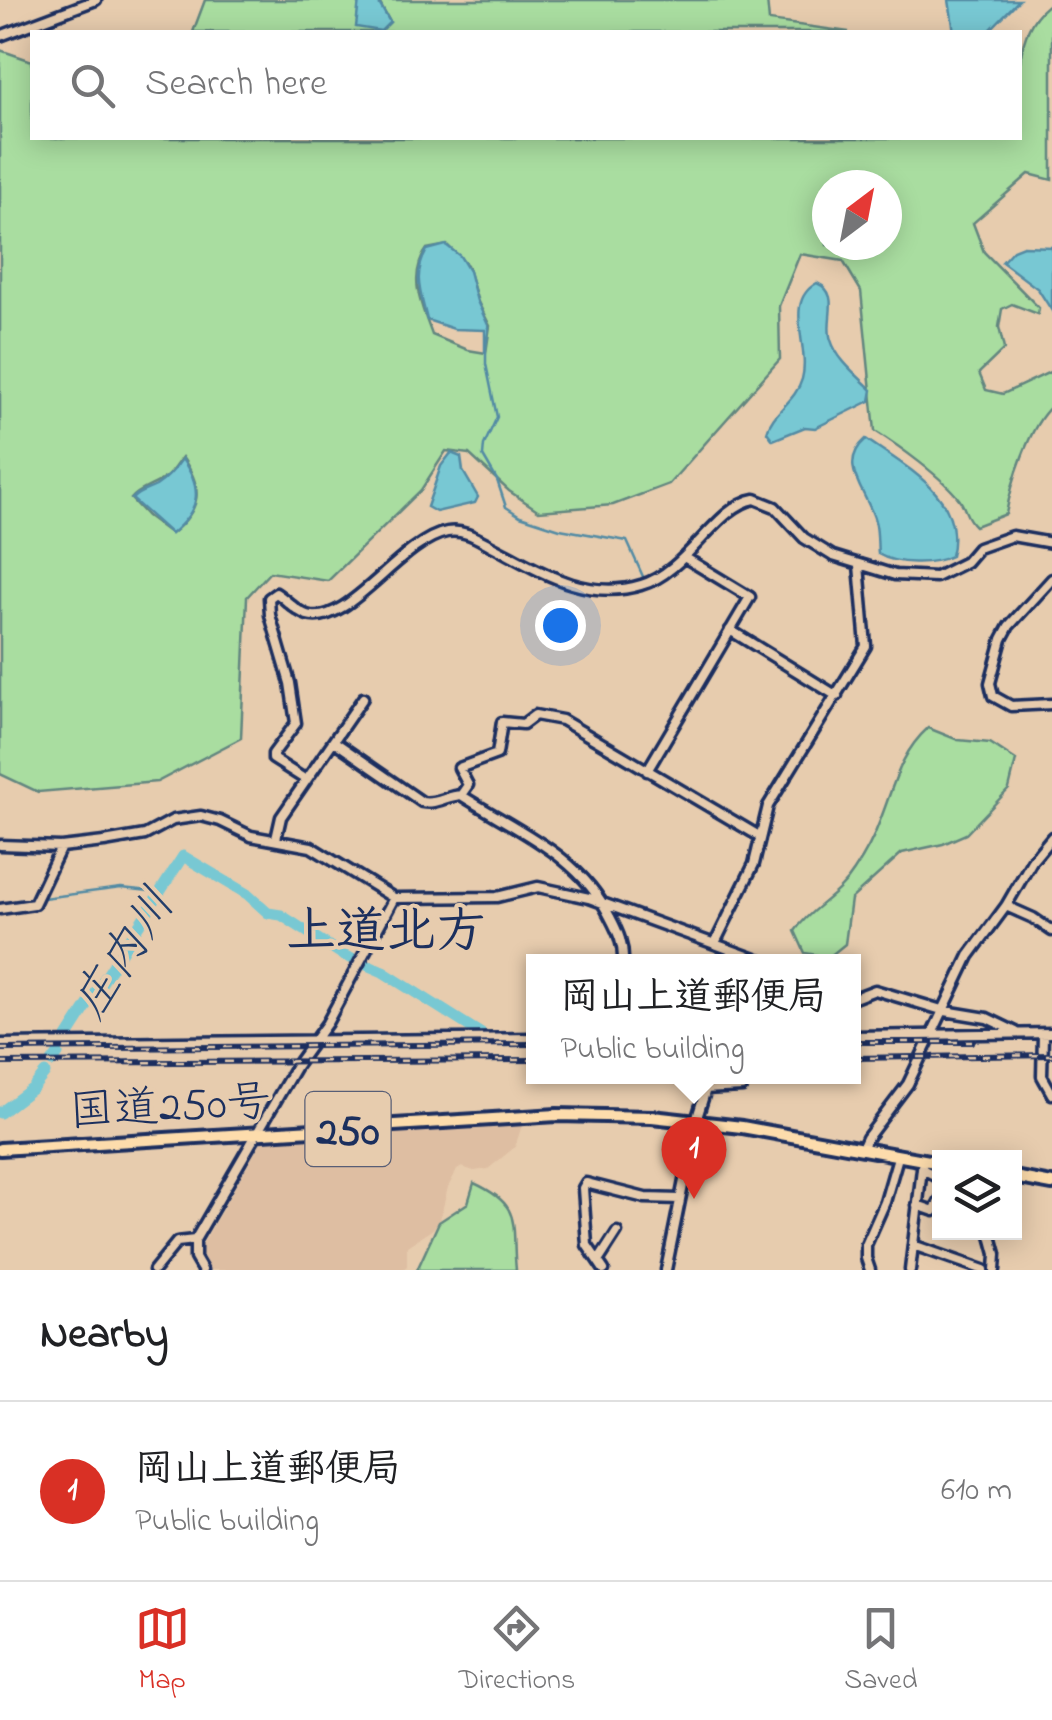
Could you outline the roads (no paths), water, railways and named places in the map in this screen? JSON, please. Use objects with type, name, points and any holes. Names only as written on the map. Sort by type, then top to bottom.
[{"type":"highway","name":"国道250号","points":[[0,1150],[557,1115],[696,1121],[932,1164]]},
{"type":"highway","points":[[1022,1178],[1052,1184]]},
{"type":"street","points":[[0,36],[96,0]]},
{"type":"street","points":[[306,780],[273,760],[273,754],[296,723],[290,683],[270,614],[271,594],[276,593],[306,615],[338,611],[426,540],[454,530],[472,534],[554,578],[584,588],[642,585],[684,557],[734,507],[755,499],[774,507],[804,538],[834,556],[895,575],[936,577],[966,562],[978,548],[1012,536],[1052,543]]},
{"type":"street","points":[[647,772],[750,597],[684,557]]},
{"type":"street","points":[[715,944],[754,864],[768,806],[866,646],[859,565]]},
{"type":"street","points":[[1052,579],[1009,626],[990,683],[994,696],[1010,706],[1052,704]]},
{"type":"street","points":[[730,630],[837,696]]},
{"type":"street","points":[[276,839],[281,817],[363,698]]},
{"type":"street","points":[[461,795],[468,785],[459,768],[497,754],[502,722],[522,724],[535,714],[562,720],[759,836]]},
{"type":"street","points":[[335,742],[422,802],[430,804],[444,796],[461,795],[558,853],[588,881],[604,903],[620,936],[622,954]]},
{"type":"street","points":[[0,845],[61,847],[145,835],[173,820],[201,816],[251,836],[311,848],[394,898],[497,897],[538,888],[604,903],[742,954]]},
{"type":"street","points":[[862,1149],[866,1138],[908,1084],[969,956],[1006,906],[1032,860],[1052,837]]},
{"type":"street","points":[[0,909],[34,904],[61,847]]},
{"type":"street","points":[[202,1270],[195,1258],[195,1240],[313,1040],[327,1024],[394,898]]},
{"type":"street","points":[[1006,906],[1052,931]]},
{"type":"street","points":[[861,995],[875,990],[945,1011],[987,1018],[1019,1034]]},
{"type":"street","points":[[861,1036],[1048,1034],[1042,1076],[1052,1094]]},
{"type":"street","points":[[0,1044],[526,1038]]},
{"type":"street","points":[[666,1270],[706,1084]]},
{"type":"street","points":[[704,1088],[744,1084]]},
{"type":"street","points":[[870,1270],[866,1245],[885,1202],[898,1157]]},
{"type":"street","points":[[910,1270],[922,1165],[932,1172]]},
{"type":"street","points":[[604,1270],[586,1245],[586,1182],[646,1198],[680,1199]]},
{"type":"street","points":[[916,1208],[932,1211]]},
{"type":"street","points":[[916,1208],[932,1215]]},
{"type":"street","points":[[599,1260],[618,1232]]},
{"type":"street","points":[[154,1270],[177,1242],[195,1240]]},
{"type":"street","points":[[992,1240],[995,1270]]},
{"type":"street","points":[[912,1245],[984,1270]]},
{"type":"water","points":[[359,0],[377,0],[390,22],[382,30],[356,27]]},
{"type":"water","points":[[949,0],[1019,0],[990,30],[954,30]]},
{"type":"water","points":[[446,245],[460,256],[469,271],[489,327],[485,353],[485,330],[454,329],[427,320],[419,285],[422,259],[427,250]]},
{"type":"water","points":[[1023,246],[1052,247],[1052,311],[1038,289],[1002,262]]},
{"type":"water","points":[[817,283],[831,301],[829,332],[834,347],[872,390],[870,401],[815,428],[805,427],[773,440],[767,432],[770,425],[802,379],[799,314],[807,291]]},
{"type":"water","points":[[866,439],[915,473],[942,501],[953,535],[951,556],[914,562],[878,554],[875,521],[854,468],[857,449]]},
{"type":"water","points":[[451,453],[461,457],[463,471],[478,497],[475,503],[436,512],[427,507],[441,466]]},
{"type":"water","points":[[182,459],[193,480],[196,498],[188,516],[171,534],[132,499],[160,483]]},
{"type":"waterway","points":[[486,346],[497,417],[483,456],[506,507],[520,516],[560,529],[627,541],[645,581]]},
{"type":"waterway","name":"庄内川","points":[[66,1039],[183,856],[247,894],[268,913],[281,915],[343,955],[383,972],[483,1035]]},
{"type":"waterway","points":[[43,898],[121,888],[160,892]]},
{"type":"waterway","points":[[0,905],[31,900]]},
{"type":"waterway","name":"庄内川","points":[[52,1062],[58,1054]]},
{"type":"waterway","name":"庄内川","points":[[0,1113],[33,1088],[45,1073]]},
{"type":"railway","points":[[861,1042],[972,1042]]},
{"type":"railway","points":[[0,1049],[526,1044]]},
{"type":"railway","points":[[861,1058],[1052,1055]]},
{"type":"railway","points":[[0,1063],[526,1060]]},
{"type":"place","name":"岡山上道郵便局","points":[[694,1199]]},
{"type":"district","name":"上道北方","points":[[386,928]]}]
